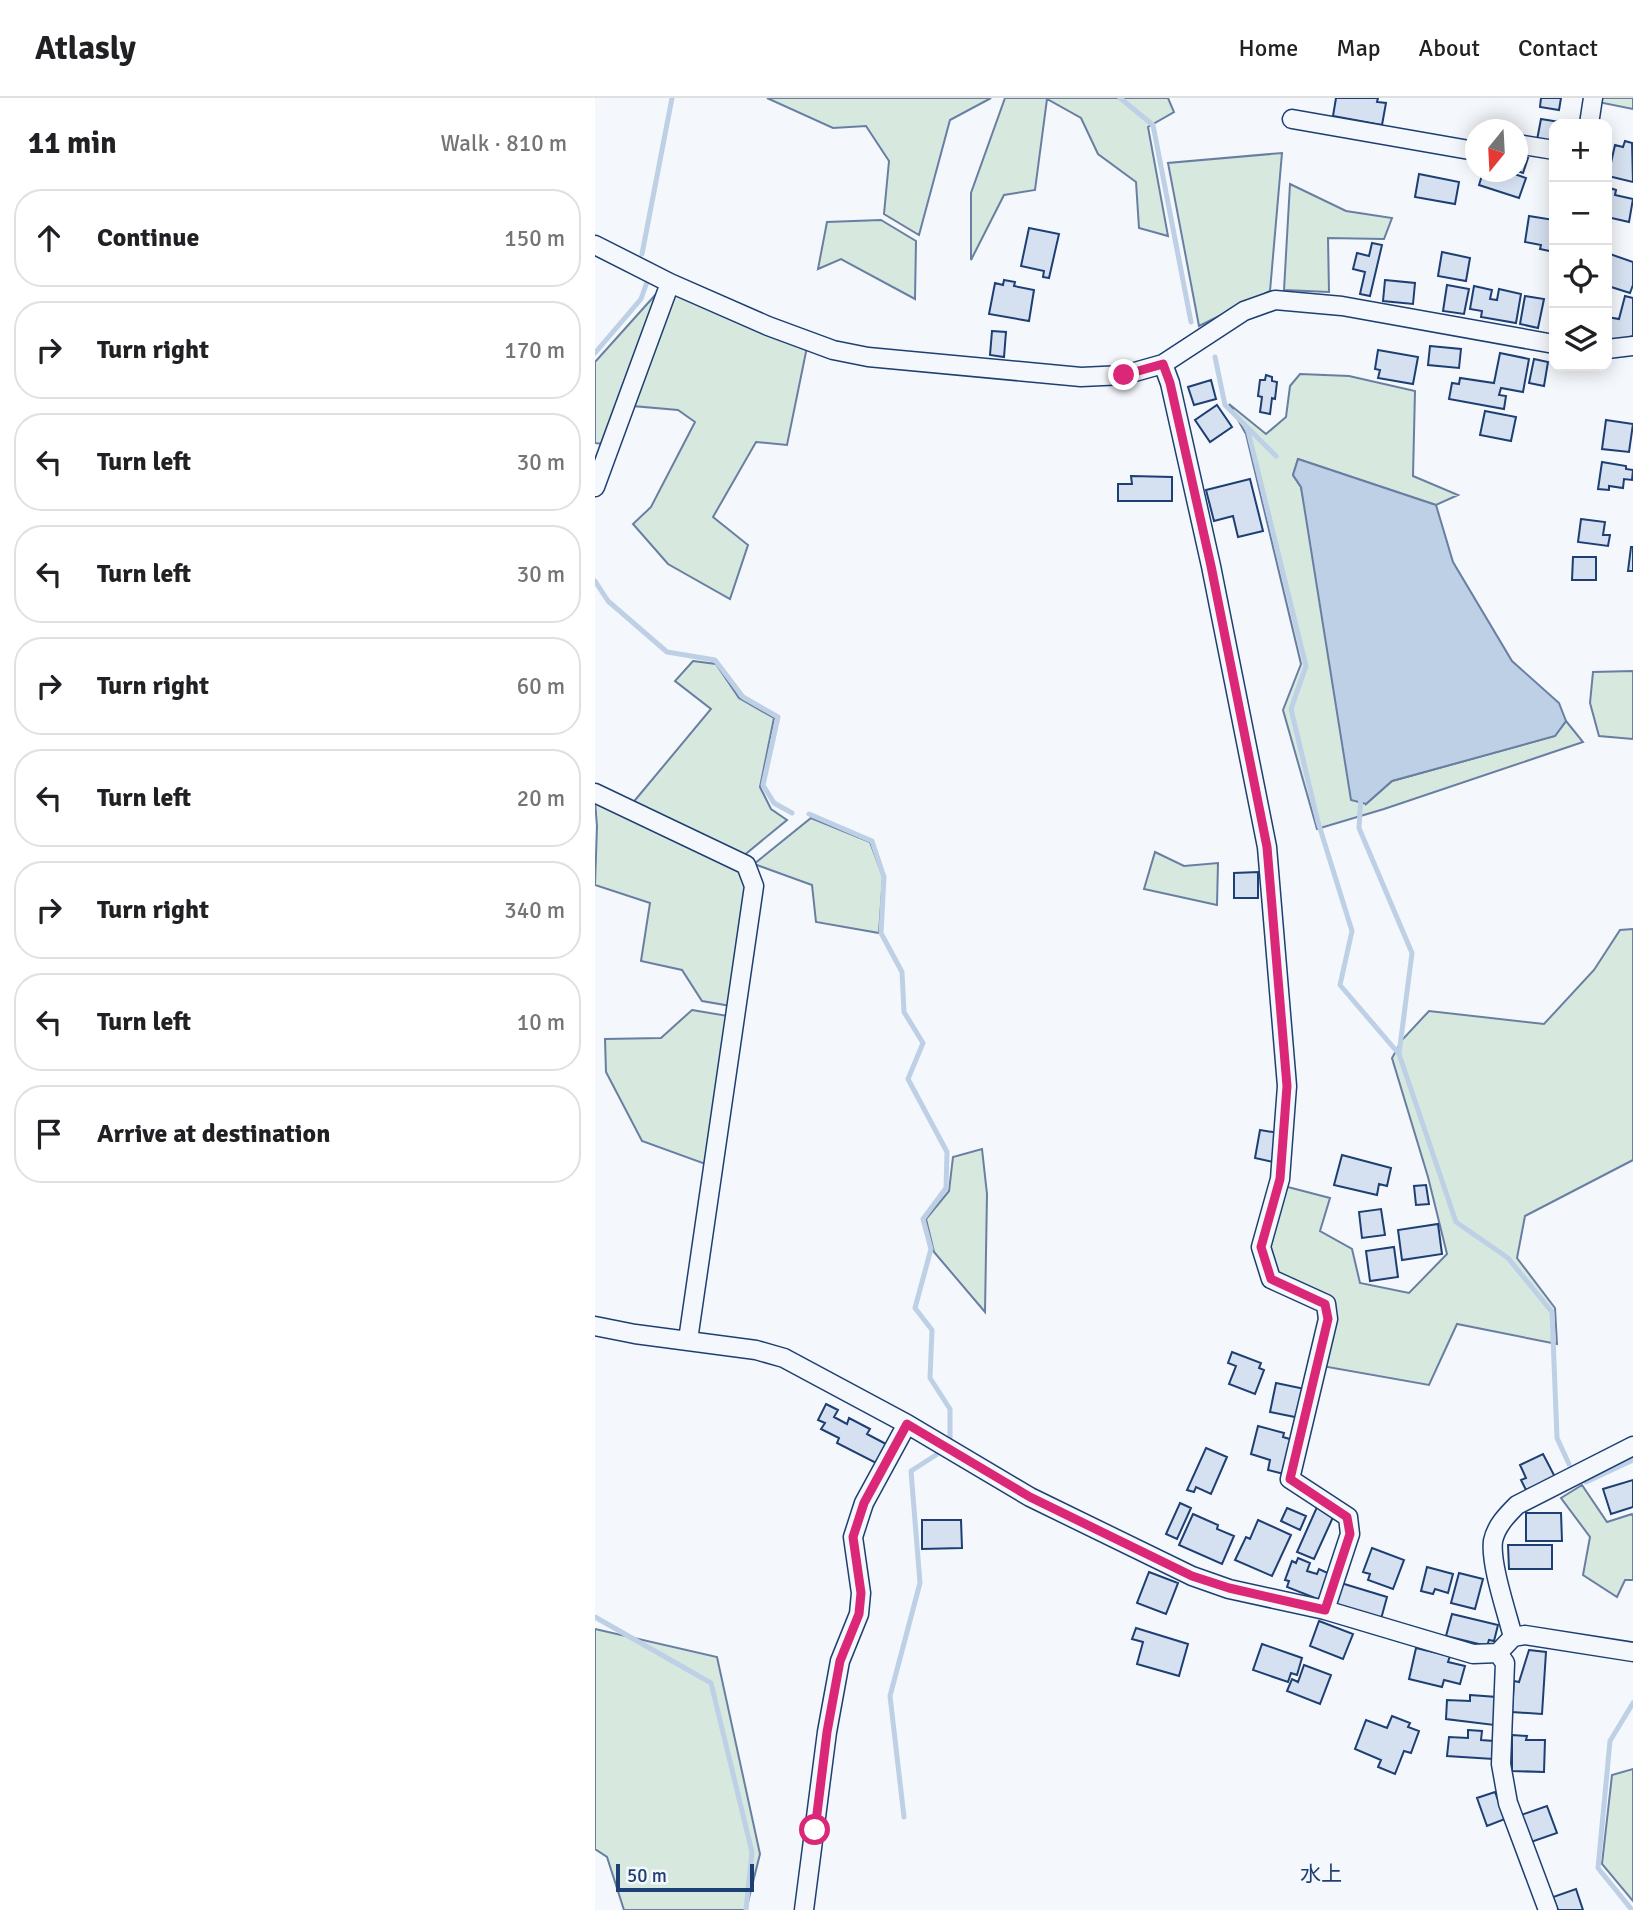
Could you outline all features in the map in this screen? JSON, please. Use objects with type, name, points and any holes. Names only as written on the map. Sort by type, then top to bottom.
[{"type":"street","points":[[1591,119],[1593,98]]},
{"type":"street","points":[[1292,119],[1465,149]]},
{"type":"street","points":[[1528,146],[1549,149]]},
{"type":"street","points":[[595,246],[670,283],[800,339],[833,350],[868,356],[1081,377],[1124,375],[1163,364],[1244,311],[1275,300],[1342,306],[1549,343]]},
{"type":"street","points":[[595,487],[670,283]]},
{"type":"street","points":[[1612,348],[1633,346]]},
{"type":"street","points":[[1163,364],[1170,383],[1209,553],[1267,847],[1287,1086],[1280,1179],[1261,1247],[1271,1279],[1325,1304],[1328,1319],[1290,1479],[1347,1517],[1350,1534],[1325,1610]]},
{"type":"street","points":[[595,793],[746,865],[754,886],[688,1340]]},
{"type":"street","points":[[595,1326],[756,1350],[784,1358],[907,1424],[1030,1497],[1192,1576],[1229,1588],[1325,1610],[1473,1654],[1498,1653],[1513,1637],[1525,1635],[1633,1652]]},
{"type":"street","points":[[804,1910],[827,1732],[840,1661],[859,1614],[861,1593],[853,1537],[864,1503],[907,1424]]},
{"type":"street","points":[[1513,1637],[1495,1565],[1493,1541],[1502,1520],[1517,1506],[1633,1446]]},
{"type":"street","points":[[1498,1653],[1505,1663],[1501,1764],[1508,1803],[1548,1910]]},
{"type":"shaded area","points":[[767,98],[991,98],[950,120],[919,235],[884,214],[889,161],[866,126],[833,128]]},
{"type":"shaded area","points":[[1005,98],[1168,98],[1174,112],[1148,127],[1168,236],[1139,228],[1136,182],[1098,154],[1081,118],[1047,99],[1035,190],[1004,195],[971,260],[971,193]]},
{"type":"shaded area","points":[[1598,98],[1633,98],[1633,109],[1598,102]]},
{"type":"shaded area","points":[[1282,153],[1270,291],[1199,326],[1168,163]]},
{"type":"shaded area","points":[[1290,184],[1346,211],[1392,218],[1384,239],[1328,238],[1329,292],[1284,290]]},
{"type":"shaded area","points":[[881,220],[916,241],[915,299],[841,259],[818,269],[827,222]]},
{"type":"shaded area","points":[[675,292],[772,337],[807,347],[787,445],[756,442],[713,517],[748,545],[730,599],[668,564],[633,524],[651,507],[695,422],[678,410],[633,406]]},
{"type":"shaded area","points":[[657,293],[603,444],[595,443],[595,362]]},
{"type":"shaded area","points":[[1300,374],[1349,376],[1415,391],[1413,476],[1458,495],[1436,505],[1298,459],[1293,475],[1301,487],[1366,804],[1392,781],[1555,736],[1566,721],[1583,742],[1317,829],[1283,710],[1301,664],[1246,434],[1229,404],[1266,434],[1286,417],[1290,386]]},
{"type":"shaded area","points":[[693,661],[716,664],[739,698],[774,718],[760,787],[771,809],[787,820],[742,857],[631,805],[711,709],[675,681]]},
{"type":"shaded area","points":[[1633,671],[1633,739],[1599,736],[1590,703],[1593,672]]},
{"type":"shaded area","points":[[595,801],[739,869],[747,885],[731,1006],[702,1001],[682,970],[641,961],[650,903],[595,885]]},
{"type":"shaded area","points":[[811,818],[870,842],[883,877],[879,933],[816,922],[812,885],[754,864]]},
{"type":"shaded area","points":[[1155,852],[1184,866],[1218,863],[1217,905],[1144,889]]},
{"type":"shaded area","points":[[1633,929],[1633,1160],[1525,1216],[1517,1258],[1555,1308],[1557,1344],[1457,1324],[1429,1385],[1322,1366],[1335,1305],[1309,1288],[1276,1274],[1269,1247],[1284,1186],[1330,1198],[1320,1231],[1352,1249],[1360,1283],[1409,1293],[1447,1254],[1428,1177],[1392,1058],[1402,1040],[1429,1011],[1544,1024],[1594,970],[1620,930]]},
{"type":"shaded area","points":[[692,1010],[728,1016],[708,1165],[642,1141],[606,1072],[605,1039],[661,1038]]},
{"type":"shaded area","points":[[982,1149],[987,1194],[985,1312],[934,1252],[926,1219],[949,1191],[953,1157]]},
{"type":"shaded area","points":[[1582,1485],[1607,1522],[1632,1514],[1633,1516],[1633,1580],[1625,1580],[1617,1597],[1583,1575],[1590,1537],[1561,1498]]},
{"type":"shaded area","points":[[595,1629],[717,1657],[760,1854],[746,1910],[624,1910],[607,1857],[595,1849]]},
{"type":"shaded area","points":[[1633,1769],[1633,1901],[1602,1864],[1612,1775]]},
{"type":"water","points":[[1298,459],[1436,505],[1453,562],[1512,661],[1559,703],[1566,721],[1555,736],[1392,781],[1366,804],[1351,800],[1301,487],[1293,475]]},
{"type":"building","points":[[1336,98],[1378,98],[1377,102],[1386,103],[1382,125],[1333,116]]},
{"type":"building","points":[[1541,98],[1561,98],[1559,110],[1540,107]]},
{"type":"building","points":[[1541,119],[1549,120],[1549,142],[1537,140]]},
{"type":"building","points":[[1625,141],[1632,143],[1633,182],[1612,177],[1615,145],[1623,147]]},
{"type":"building","points":[[1419,174],[1459,182],[1455,204],[1415,197]]},
{"type":"building","points":[[1480,182],[1525,182],[1519,198],[1479,185]]},
{"type":"building","points":[[1612,189],[1616,190],[1615,195],[1633,199],[1629,222],[1612,218]]},
{"type":"building","points":[[1529,216],[1549,219],[1549,251],[1540,249],[1541,245],[1525,242]]},
{"type":"building","points":[[1029,228],[1059,234],[1049,278],[1043,277],[1044,271],[1021,266]]},
{"type":"building","points":[[1372,243],[1382,245],[1370,296],[1360,294],[1365,272],[1353,269],[1357,253],[1369,256]]},
{"type":"building","points":[[1442,252],[1470,258],[1466,281],[1438,276]]},
{"type":"building","points":[[1612,255],[1633,262],[1633,285],[1630,293],[1612,287]]},
{"type":"building","points":[[1004,280],[1015,282],[1014,286],[1034,290],[1029,321],[989,314],[995,283],[1003,285]]},
{"type":"building","points":[[1385,280],[1415,283],[1413,304],[1383,301]]},
{"type":"building","points":[[1447,285],[1469,289],[1464,314],[1443,311]]},
{"type":"building","points":[[1474,286],[1492,290],[1490,299],[1497,300],[1499,289],[1521,294],[1516,323],[1481,317],[1482,311],[1470,309]]},
{"type":"building","points":[[1525,296],[1544,299],[1538,328],[1520,324]]},
{"type":"building","points":[[1625,296],[1633,298],[1633,336],[1612,342],[1612,318],[1619,319]]},
{"type":"building","points":[[992,331],[1006,332],[1004,357],[990,355]]},
{"type":"building","points":[[1430,346],[1461,349],[1459,368],[1428,365]]},
{"type":"building","points":[[1378,350],[1418,357],[1413,384],[1378,378],[1380,370],[1375,369]]},
{"type":"building","points":[[1500,353],[1529,359],[1523,392],[1501,388],[1499,395],[1506,396],[1504,409],[1449,399],[1452,383],[1459,384],[1460,378],[1494,383]]},
{"type":"building","points":[[1534,359],[1548,362],[1544,386],[1529,383]]},
{"type":"building","points":[[1266,375],[1277,382],[1270,414],[1260,412],[1262,397],[1258,396],[1260,380],[1265,380]]},
{"type":"building","points":[[1211,380],[1216,399],[1194,405],[1188,387]]},
{"type":"building","points":[[1217,405],[1232,427],[1210,442],[1195,420]]},
{"type":"building","points":[[1485,411],[1516,417],[1511,441],[1480,435]]},
{"type":"building","points":[[1606,420],[1633,424],[1629,452],[1602,449]]},
{"type":"building","points":[[1602,462],[1626,466],[1626,469],[1633,470],[1632,480],[1624,479],[1623,488],[1609,486],[1609,490],[1598,489]]},
{"type":"building","points":[[1131,476],[1172,477],[1172,501],[1118,501],[1118,484],[1132,484]]},
{"type":"building","points":[[1250,479],[1263,531],[1238,537],[1233,516],[1214,521],[1206,490]]},
{"type":"building","points":[[1581,519],[1605,522],[1603,535],[1610,535],[1608,546],[1578,542]]},
{"type":"building","points":[[1631,547],[1633,571],[1628,571]]},
{"type":"building","points":[[1573,557],[1596,557],[1596,580],[1572,580]]},
{"type":"building","points":[[1258,872],[1258,898],[1234,898],[1234,873]]},
{"type":"building","points":[[1260,1130],[1279,1133],[1273,1162],[1255,1158]]},
{"type":"building","points":[[1342,1155],[1391,1168],[1387,1186],[1379,1184],[1377,1195],[1334,1185]]},
{"type":"building","points":[[1426,1185],[1429,1204],[1416,1205],[1414,1186]]},
{"type":"building","points":[[1381,1209],[1385,1235],[1362,1238],[1359,1212]]},
{"type":"building","points":[[1438,1224],[1442,1254],[1402,1260],[1398,1230]]},
{"type":"building","points":[[1394,1247],[1398,1277],[1370,1281],[1366,1251]]},
{"type":"building","points":[[1232,1352],[1261,1363],[1259,1368],[1264,1370],[1255,1394],[1229,1384],[1236,1366],[1228,1363]]},
{"type":"building","points":[[1276,1383],[1305,1389],[1300,1418],[1270,1412]]},
{"type":"building","points":[[826,1404],[838,1410],[834,1417],[847,1424],[849,1418],[870,1429],[867,1434],[886,1444],[876,1463],[837,1443],[839,1438],[821,1429],[825,1423],[818,1420]]},
{"type":"building","points":[[1258,1426],[1284,1433],[1283,1437],[1293,1440],[1284,1474],[1268,1470],[1270,1460],[1251,1454]]},
{"type":"building","points":[[1206,1448],[1227,1457],[1211,1494],[1196,1487],[1194,1492],[1187,1490]]},
{"type":"building","points":[[1543,1454],[1555,1477],[1526,1490],[1521,1480],[1526,1478],[1520,1465]]},
{"type":"building","points":[[1633,1480],[1633,1507],[1611,1514],[1603,1489]]},
{"type":"building","points":[[1180,1503],[1191,1508],[1177,1539],[1166,1534]]},
{"type":"building","points":[[1317,1507],[1334,1515],[1314,1559],[1297,1552]]},
{"type":"building","points":[[1287,1508],[1306,1516],[1300,1530],[1281,1521]]},
{"type":"building","points":[[1526,1513],[1561,1513],[1562,1541],[1526,1541]]},
{"type":"building","points":[[1193,1514],[1218,1525],[1217,1529],[1234,1536],[1222,1564],[1179,1545]]},
{"type":"building","points":[[922,1520],[961,1520],[962,1548],[922,1549]]},
{"type":"building","points":[[1258,1520],[1291,1535],[1272,1576],[1235,1560],[1246,1537],[1250,1539]]},
{"type":"building","points":[[1508,1545],[1552,1545],[1552,1569],[1509,1569]]},
{"type":"building","points":[[1372,1548],[1404,1560],[1393,1589],[1368,1580],[1370,1574],[1363,1572]]},
{"type":"building","points":[[1298,1558],[1310,1563],[1307,1571],[1317,1574],[1319,1569],[1330,1574],[1320,1600],[1287,1587],[1289,1581],[1285,1580],[1292,1561],[1296,1563]]},
{"type":"building","points":[[1427,1567],[1453,1574],[1448,1593],[1435,1589],[1433,1594],[1421,1591]]},
{"type":"building","points":[[1149,1572],[1178,1583],[1166,1614],[1137,1603]]},
{"type":"building","points":[[1459,1573],[1483,1579],[1475,1609],[1451,1603]]},
{"type":"building","points":[[1341,1583],[1387,1597],[1381,1619],[1334,1604]]},
{"type":"building","points":[[1452,1614],[1498,1625],[1494,1641],[1489,1640],[1487,1646],[1446,1636]]},
{"type":"building","points":[[1319,1621],[1353,1634],[1343,1659],[1310,1646]]},
{"type":"building","points":[[1136,1628],[1188,1644],[1179,1676],[1137,1664],[1143,1642],[1132,1639]]},
{"type":"building","points":[[1262,1644],[1302,1658],[1297,1675],[1291,1673],[1288,1682],[1253,1670]]},
{"type":"building","points":[[1416,1648],[1450,1656],[1448,1662],[1465,1666],[1460,1684],[1444,1680],[1442,1687],[1409,1679]]},
{"type":"building","points":[[1529,1650],[1546,1652],[1542,1714],[1512,1712],[1514,1681],[1519,1682]]},
{"type":"building","points":[[1304,1665],[1331,1675],[1320,1704],[1287,1691],[1292,1679],[1298,1682]]},
{"type":"building","points":[[1470,1695],[1497,1697],[1494,1725],[1446,1719],[1447,1700],[1470,1701]]},
{"type":"building","points":[[1392,1716],[1410,1723],[1408,1727],[1419,1731],[1411,1753],[1404,1751],[1395,1774],[1378,1767],[1381,1760],[1355,1749],[1366,1720],[1387,1728]]},
{"type":"building","points":[[1468,1730],[1482,1731],[1481,1740],[1494,1741],[1493,1759],[1447,1756],[1449,1737],[1468,1738]]},
{"type":"building","points":[[1512,1735],[1527,1736],[1526,1740],[1545,1740],[1544,1772],[1512,1771]]},
{"type":"building","points":[[1495,1792],[1505,1819],[1487,1826],[1477,1798]]},
{"type":"building","points":[[1547,1806],[1557,1833],[1531,1842],[1521,1815]]},
{"type":"building","points":[[1576,1889],[1583,1910],[1558,1910],[1553,1897]]},
{"type":"waterway","points":[[642,254],[672,98]]},
{"type":"waterway","points":[[1120,98],[1153,125],[1191,322]]},
{"type":"waterway","points":[[595,353],[641,299],[647,282]]},
{"type":"waterway","points":[[1215,357],[1225,405],[1276,456]]},
{"type":"waterway","points":[[1247,427],[1306,666],[1291,709],[1318,822],[1352,931],[1340,985],[1399,1054]]},
{"type":"waterway","points":[[595,581],[608,601],[667,652],[715,660],[743,697],[778,717],[763,785],[774,803],[792,813]]},
{"type":"waterway","points":[[1361,795],[1359,828],[1412,953],[1399,1054],[1456,1222],[1508,1258],[1552,1312],[1557,1438],[1569,1464]]},
{"type":"waterway","points":[[809,814],[872,841],[884,877],[881,933],[902,972],[904,1012],[923,1043],[908,1079],[947,1152],[946,1188],[923,1219],[931,1249],[915,1308],[932,1330],[930,1378],[950,1409],[950,1438]]},
{"type":"waterway","points":[[904,1817],[890,1696],[920,1583],[911,1471],[936,1455]]},
{"type":"waterway","points":[[1586,1482],[1633,1460]]},
{"type":"waterway","points":[[595,1617],[711,1683],[752,1852],[746,1910]]},
{"type":"waterway","points":[[1632,1910],[1598,1868],[1610,1741],[1633,1703]]},
{"type":"district","name":"水上","points":[[1321,1874]]},
{"type":"route","points":[[815,1830],[827,1732],[840,1661],[859,1614],[861,1593],[853,1537],[864,1503],[907,1424],[1030,1497],[1192,1576],[1229,1588],[1325,1610],[1350,1534],[1347,1517],[1290,1479],[1328,1319],[1325,1304],[1271,1279],[1261,1247],[1280,1179],[1287,1086],[1267,847],[1211,566],[1170,383],[1163,364],[1124,375]]}]
